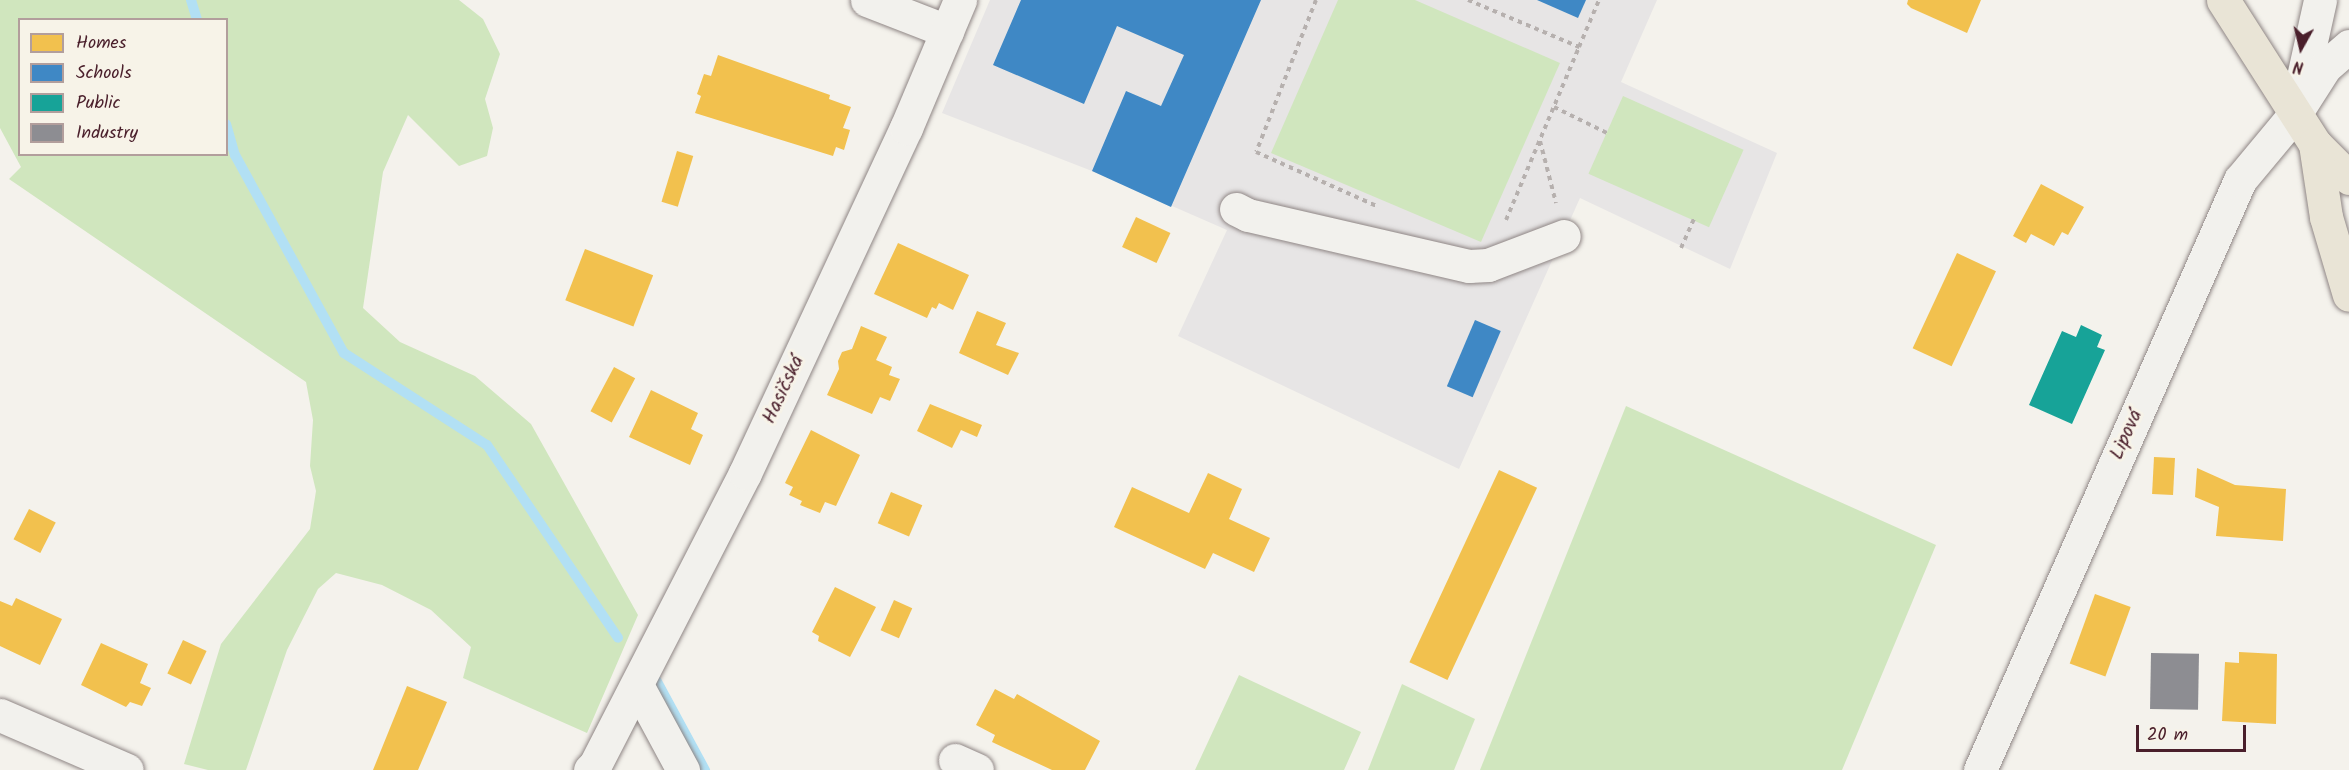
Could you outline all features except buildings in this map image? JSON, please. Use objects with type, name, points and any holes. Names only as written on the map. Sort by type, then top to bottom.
[{"type":"main road","points":[[2223,0],[2315,144],[2349,178]]},
{"type":"main road","points":[[2315,144],[2326,217],[2349,295]]},
{"type":"street","points":[[867,0],[947,31]]},
{"type":"street","name":"Hasičská","points":[[590,770],[595,765],[637,685],[745,473],[906,128],[960,0]]},
{"type":"street","points":[[2295,114],[2320,0]]},
{"type":"street","name":"Lipová","points":[[1980,770],[2240,180],[2295,114],[2325,67],[2349,46]]},
{"type":"street","points":[[1236,209],[1248,215],[1469,266],[1488,265],[1564,236]]},
{"type":"street","points":[[637,685],[683,770]]},
{"type":"street","points":[[0,715],[127,770]]},
{"type":"path","points":[[1316,0],[1256,152],[1384,209]]},
{"type":"path","points":[[1468,0],[1579,47]]},
{"type":"path","points":[[1504,224],[1599,0]]},
{"type":"path","points":[[1554,107],[1607,133]]},
{"type":"path","points":[[1540,139],[1564,236]]},
{"type":"path","points":[[1681,248],[1694,219]]},
{"type":"shaded area","points":[[990,0],[1657,0],[1621,82],[1777,153],[1730,269],[1580,198],[1459,469],[1178,336],[1227,230],[1092,171],[942,113]]},
{"type":"green space","points":[[0,0],[459,0],[483,19],[500,54],[485,99],[493,128],[487,156],[459,166],[408,115],[383,172],[363,308],[400,342],[475,376],[531,424],[638,615],[587,733],[463,678],[471,647],[431,610],[382,585],[336,573],[318,589],[287,650],[246,770],[208,770],[184,764],[221,644],[310,529],[316,491],[310,466],[313,420],[306,382],[9,179],[21,167],[0,128]]},
{"type":"green space","points":[[1338,0],[1415,0],[1560,63],[1481,242],[1271,153]]},
{"type":"green space","points":[[1623,96],[1744,150],[1709,227],[1588,174]]},
{"type":"green space","points":[[1626,406],[1936,545],[1842,770],[1480,770]]},
{"type":"green space","points":[[1239,675],[1361,732],[1344,770],[1195,770]]},
{"type":"green space","points":[[1402,684],[1475,719],[1454,770],[1368,770]]},
{"type":"waterway","points":[[191,0],[196,18]]},
{"type":"waterway","points":[[228,131],[235,155],[344,353],[487,445],[618,638]]},
{"type":"waterway","points":[[655,678],[705,770]]}]
